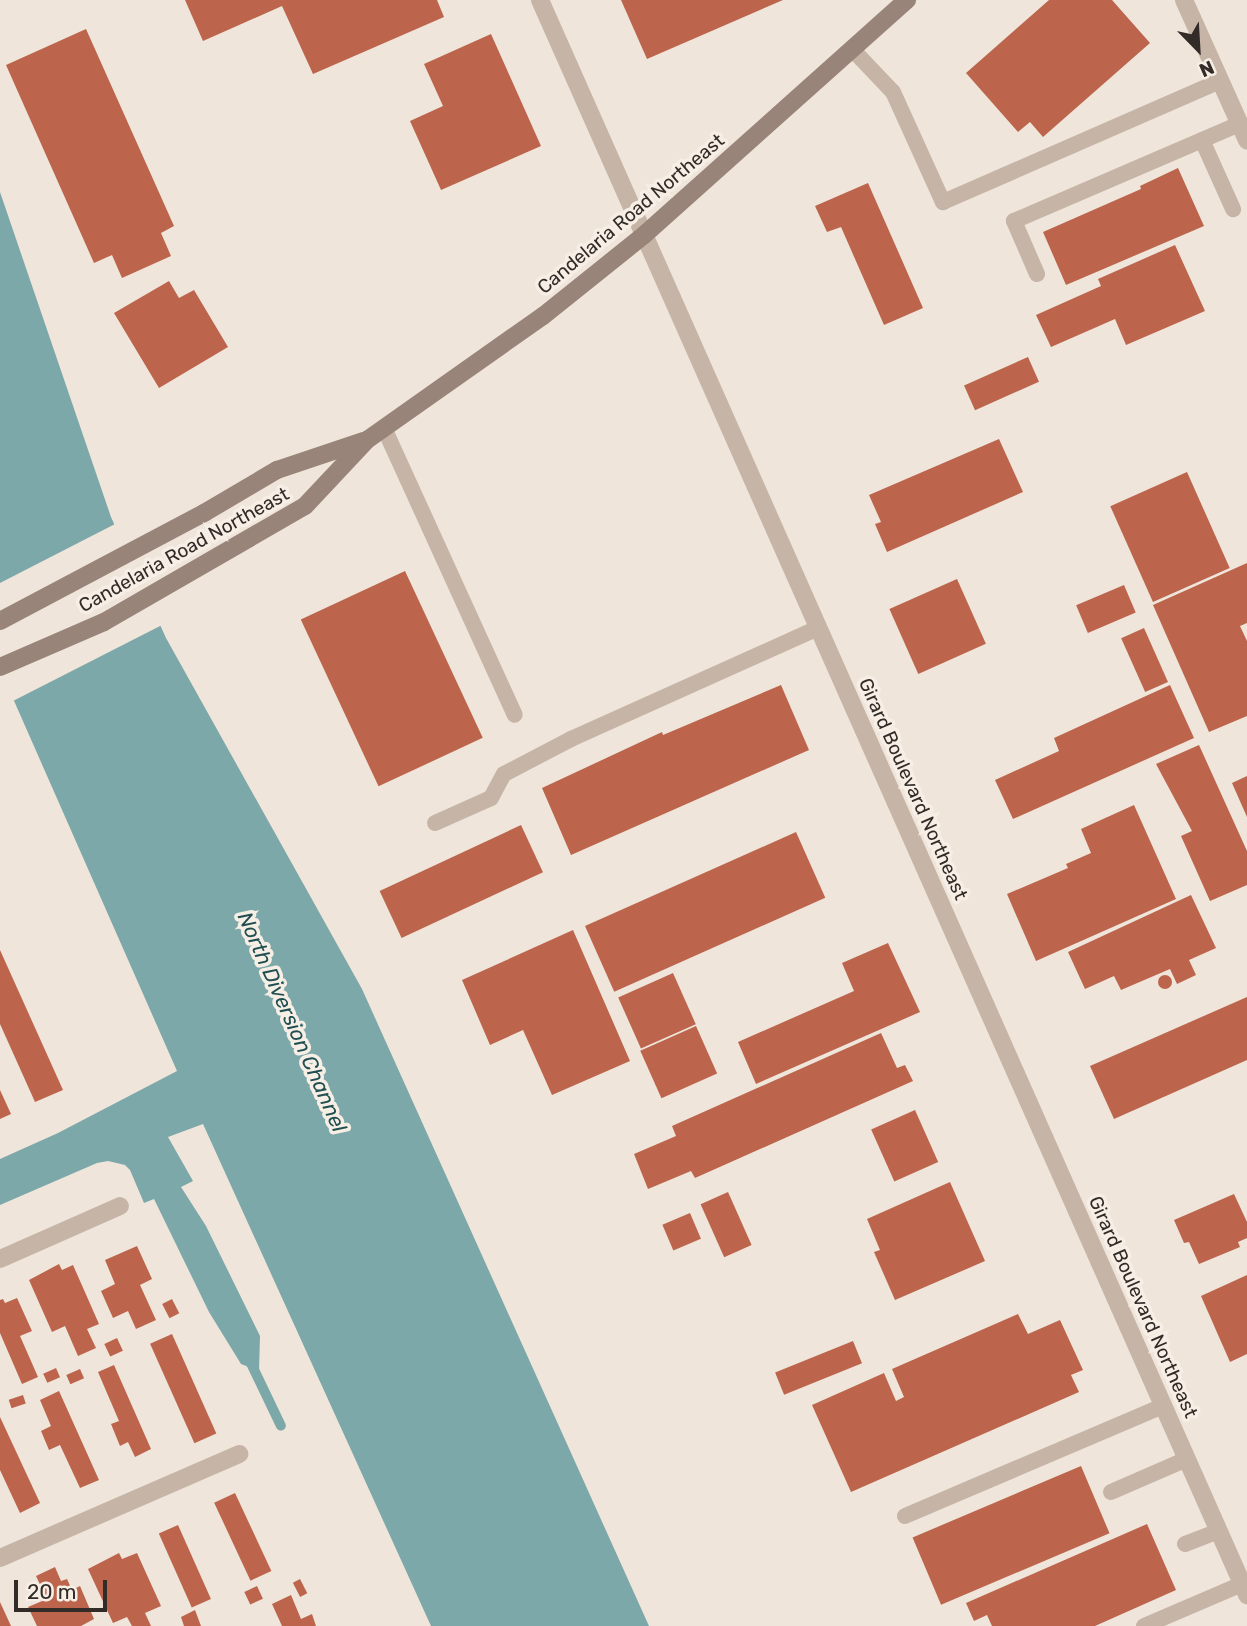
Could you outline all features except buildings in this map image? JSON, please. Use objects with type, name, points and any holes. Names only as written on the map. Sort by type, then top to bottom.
[{"type":"main road","name":"Candelaria Road Northeast","points":[[0,667],[104,622],[305,506],[367,440],[543,316],[644,235],[907,0]]},
{"type":"main road","name":"Candelaria Road Northeast","points":[[0,621],[277,470],[367,440]]},
{"type":"street","name":"Girard Boulevard Northeast","points":[[540,0],[1245,1590]]},
{"type":"street","points":[[1184,0],[1247,141]]},
{"type":"street","points":[[0,1259],[120,1206]]},
{"type":"street","points":[[0,1558],[239,1454]]},
{"type":"lane","points":[[852,49],[893,92],[943,202],[1220,81]]},
{"type":"lane","points":[[1037,274],[1014,221],[1240,124]]},
{"type":"lane","points":[[1202,140],[1233,209]]},
{"type":"lane","points":[[384,428],[515,715]]},
{"type":"lane","points":[[435,823],[491,797],[504,774],[572,739],[818,628]]},
{"type":"lane","points":[[905,1517],[1163,1406]]},
{"type":"lane","points":[[1111,1492],[1187,1459]]},
{"type":"lane","points":[[1185,1544],[1219,1531]]},
{"type":"lane","points":[[1144,1626],[1245,1590]]},
{"type":"water","name":"North Diversion Channel","points":[[0,192],[111,517],[166,638],[362,989],[649,1626],[431,1626],[203,1124],[168,1137],[193,1181],[181,1187],[206,1226],[260,1336],[259,1371],[241,1364],[209,1312],[154,1199],[144,1203],[130,1170],[125,1165],[108,1161],[97,1163],[0,1205],[0,1159],[58,1133],[177,1071],[0,669]]},
{"type":"pier","points":[[117,523],[164,624],[11,702],[0,678],[0,583]]},
{"type":"waterway","points":[[248,1357],[281,1426]]}]
